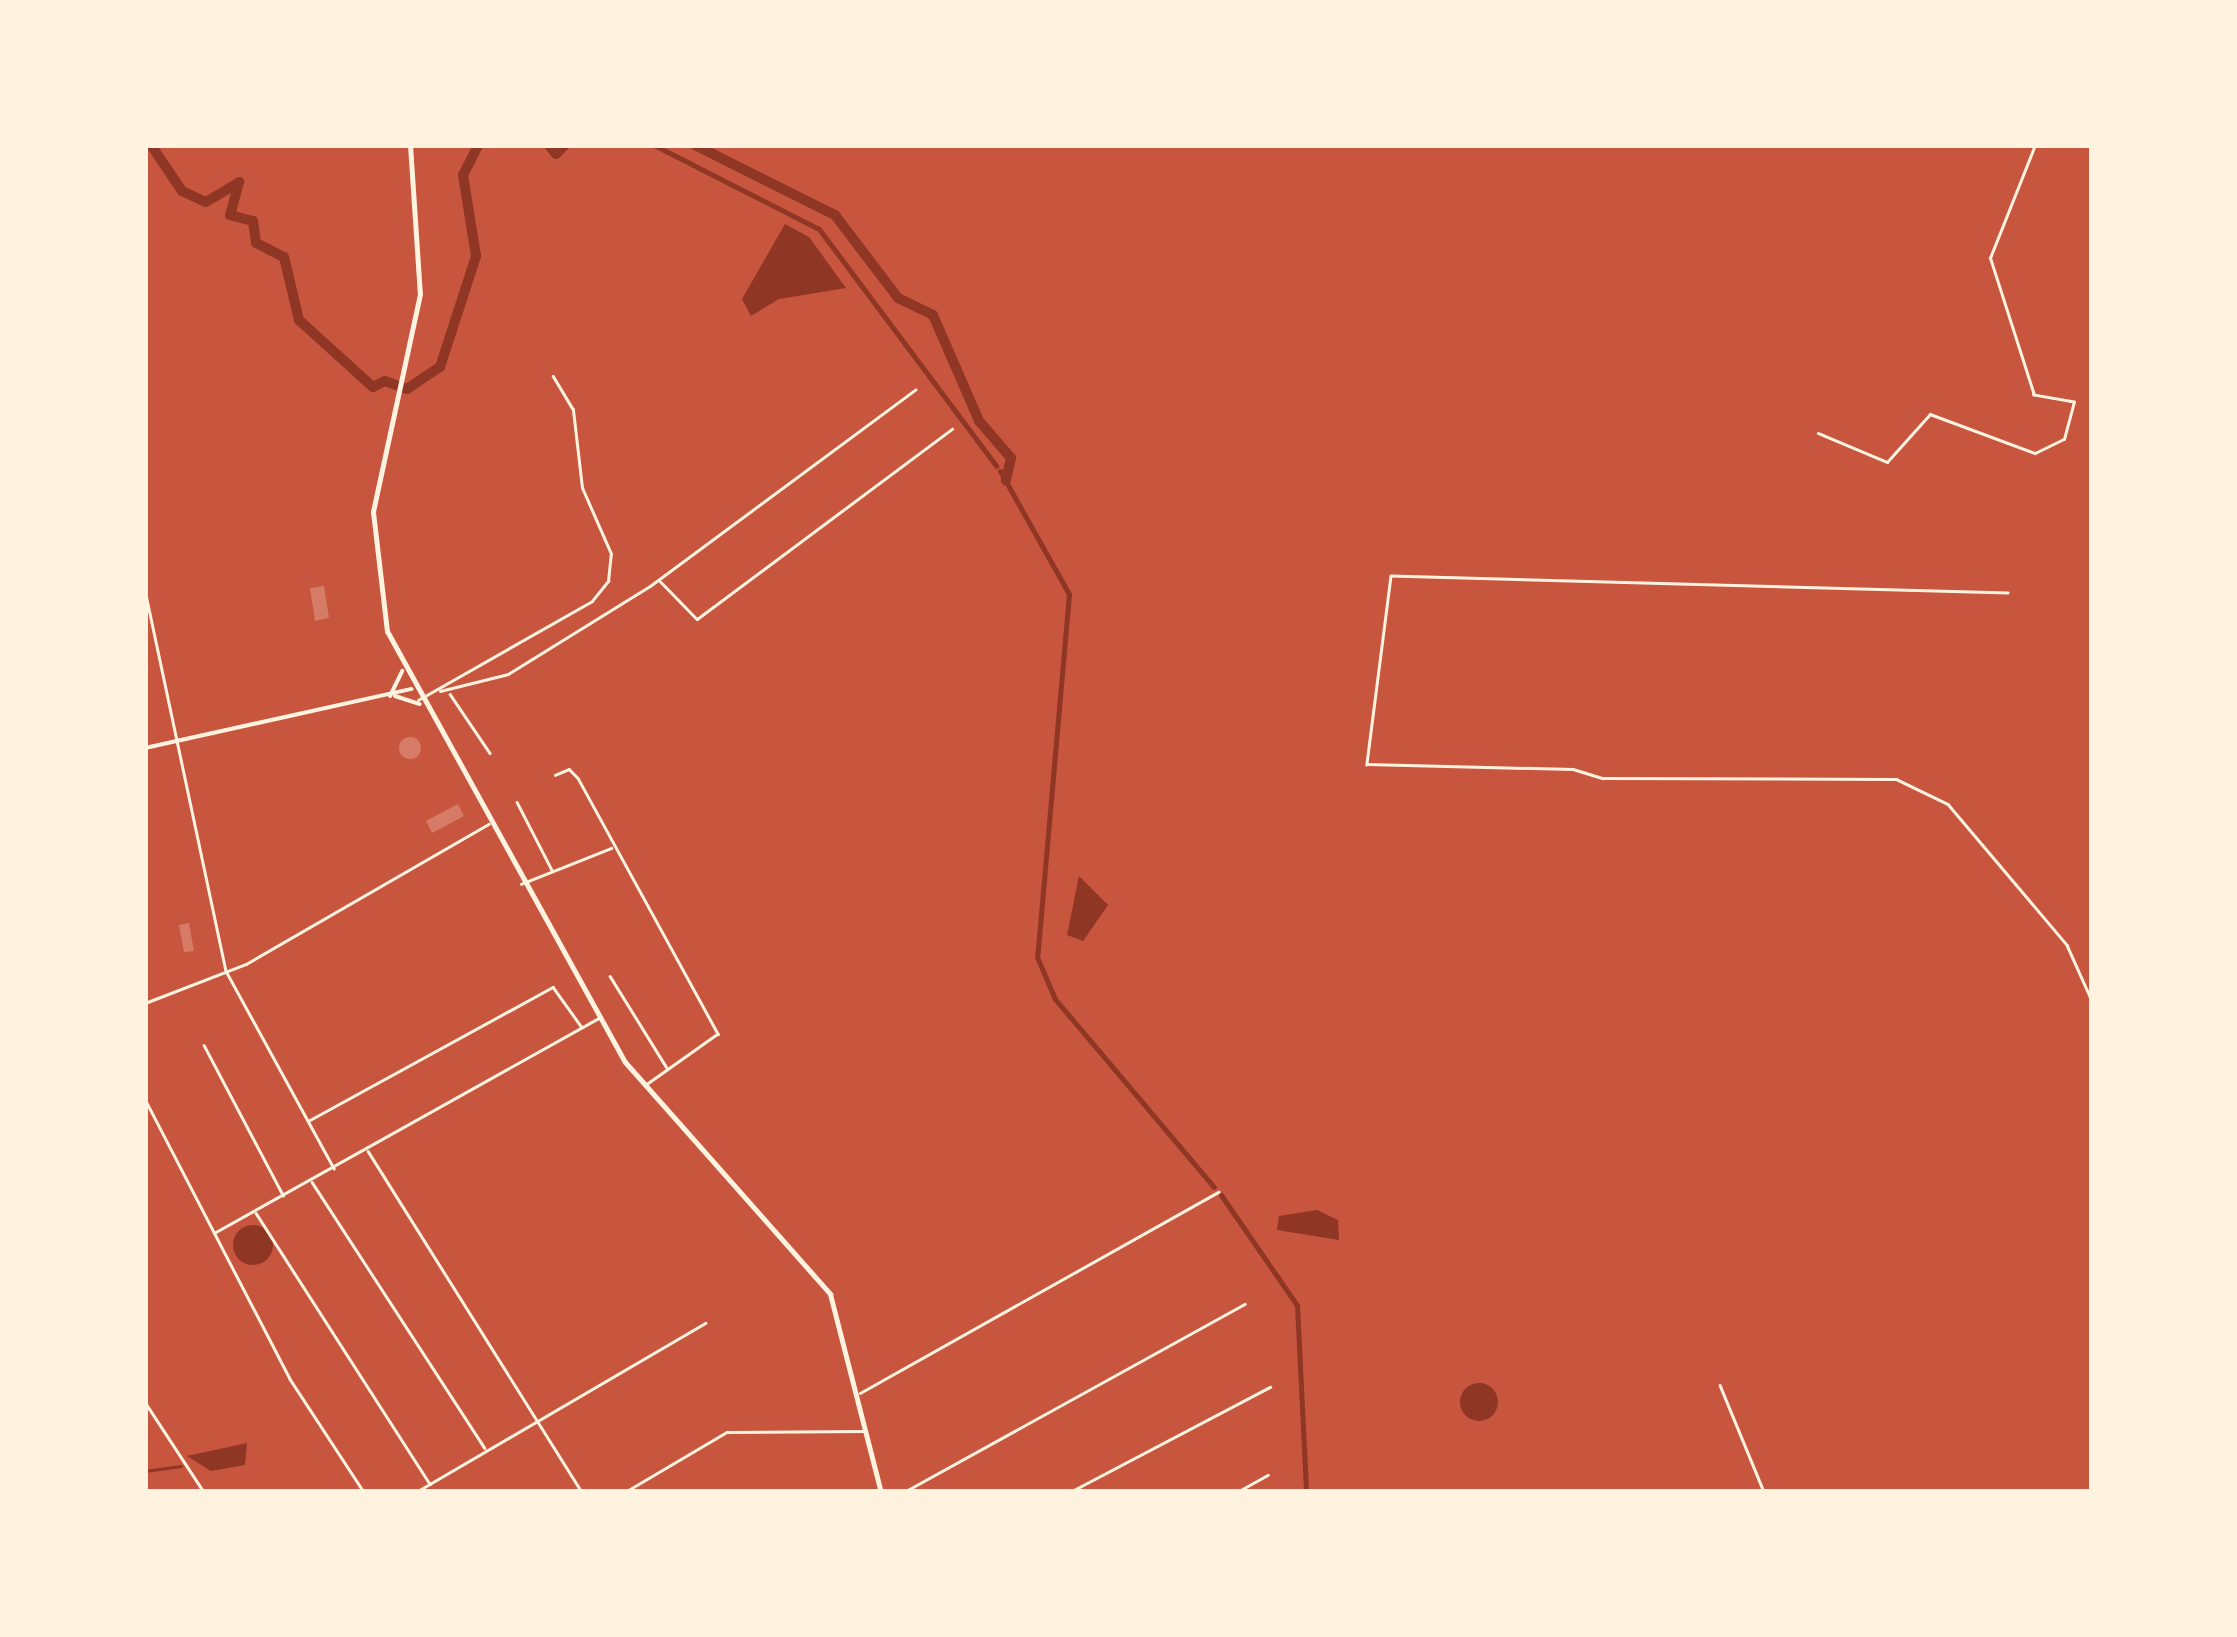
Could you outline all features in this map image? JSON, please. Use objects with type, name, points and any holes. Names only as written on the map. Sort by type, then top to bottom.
[{"type":"main road","points":[[410,145],[421,279],[382,456],[374,571],[402,670],[598,1018],[644,1086],[825,1286],[860,1393],[881,1492]]},
{"type":"street","points":[[1818,433],[1887,462],[1930,414],[2035,453],[2064,439],[2074,402],[2034,394],[1990,258],[2035,145]]},
{"type":"street","points":[[390,696],[419,702],[440,691],[592,602],[608,581],[611,554],[582,488],[572,410],[553,377]]},
{"type":"street","points":[[440,691],[450,693],[508,674],[659,580],[915,390]]},
{"type":"street","points":[[659,580],[697,618],[952,429]]},
{"type":"street","points":[[2008,594],[1391,576],[1367,764],[1572,769],[1602,778],[1632,771],[1896,779],[1948,804],[2067,945],[2092,1001]]},
{"type":"street","points":[[145,590],[226,971],[334,1168]]},
{"type":"street","points":[[390,696],[402,670]]},
{"type":"street","points":[[145,748],[412,690]]},
{"type":"street","points":[[450,693],[490,754]]},
{"type":"street","points":[[555,775],[575,773],[612,848],[718,1034],[644,1086]]},
{"type":"street","points":[[517,802],[552,872]]},
{"type":"street","points":[[145,1003],[226,971],[488,824]]},
{"type":"street","points":[[521,884],[612,848]]},
{"type":"street","points":[[610,976],[668,1070]]},
{"type":"street","points":[[308,1121],[553,986],[581,1027]]},
{"type":"street","points":[[213,1233],[598,1018]]},
{"type":"street","points":[[204,1045],[283,1196]]},
{"type":"street","points":[[145,1099],[213,1233],[364,1492]]},
{"type":"street","points":[[367,1149],[582,1492]]},
{"type":"street","points":[[312,1180],[486,1449]]},
{"type":"street","points":[[860,1393],[1218,1192]]},
{"type":"street","points":[[255,1211],[431,1485]]},
{"type":"street","points":[[904,1492],[1244,1304]]},
{"type":"street","points":[[416,1492],[535,1418],[705,1322]]},
{"type":"street","points":[[1720,1385],[1764,1492]]},
{"type":"street","points":[[1070,1492],[1270,1386]]},
{"type":"street","points":[[145,1402],[204,1492]]},
{"type":"street","points":[[625,1492],[727,1432],[868,1431]]},
{"type":"street","points":[[1237,1492],[1268,1475]]},
{"type":"shaded area","points":[[785,224],[809,237],[846,288],[779,299],[751,316],[742,299]]},
{"type":"shaded area","points":[[1079,876],[1108,905],[1083,941],[1067,935]]},
{"type":"shaded area","points":[[1317,1210],[1338,1220],[1339,1240],[1277,1230],[1279,1216]]},
{"type":"shaded area","points":[[253,1225],[267,1231],[273,1245],[267,1259],[253,1265],[239,1259],[233,1245],[239,1231]]},
{"type":"shaded area","points":[[1479,1383],[1493,1388],[1498,1402],[1493,1416],[1479,1421],[1465,1416],[1460,1402],[1465,1388]]},
{"type":"shaded area","points":[[247,1443],[245,1465],[211,1471],[187,1456]]},
{"type":"building","points":[[324,586],[329,618],[315,621],[310,588]]},
{"type":"building","points":[[410,737],[418,740],[418,756],[410,759],[402,756],[399,748],[402,740]]},
{"type":"building","points":[[458,804],[464,816],[432,833],[426,821]]},
{"type":"building","points":[[189,923],[194,951],[184,952],[179,925]]},
{"type":"waterway","points":[[151,145],[182,191],[206,202],[239,182],[230,215],[253,221],[256,243],[284,257],[299,320],[373,387],[385,381],[407,389],[440,367],[476,256],[463,175],[478,145]]},
{"type":"waterway","points":[[549,145],[556,154],[565,145]]},
{"type":"waterway","points":[[654,145],[819,229],[996,466]]},
{"type":"waterway","points":[[695,145],[835,215],[898,298],[933,315],[979,421],[1011,458],[1006,480]]},
{"type":"waterway","points":[[1000,471],[1069,594],[1037,957],[1055,999],[1214,1187]]},
{"type":"waterway","points":[[1221,1195],[1297,1305],[1306,1492]]},
{"type":"waterway","points":[[145,1471],[181,1466]]}]
